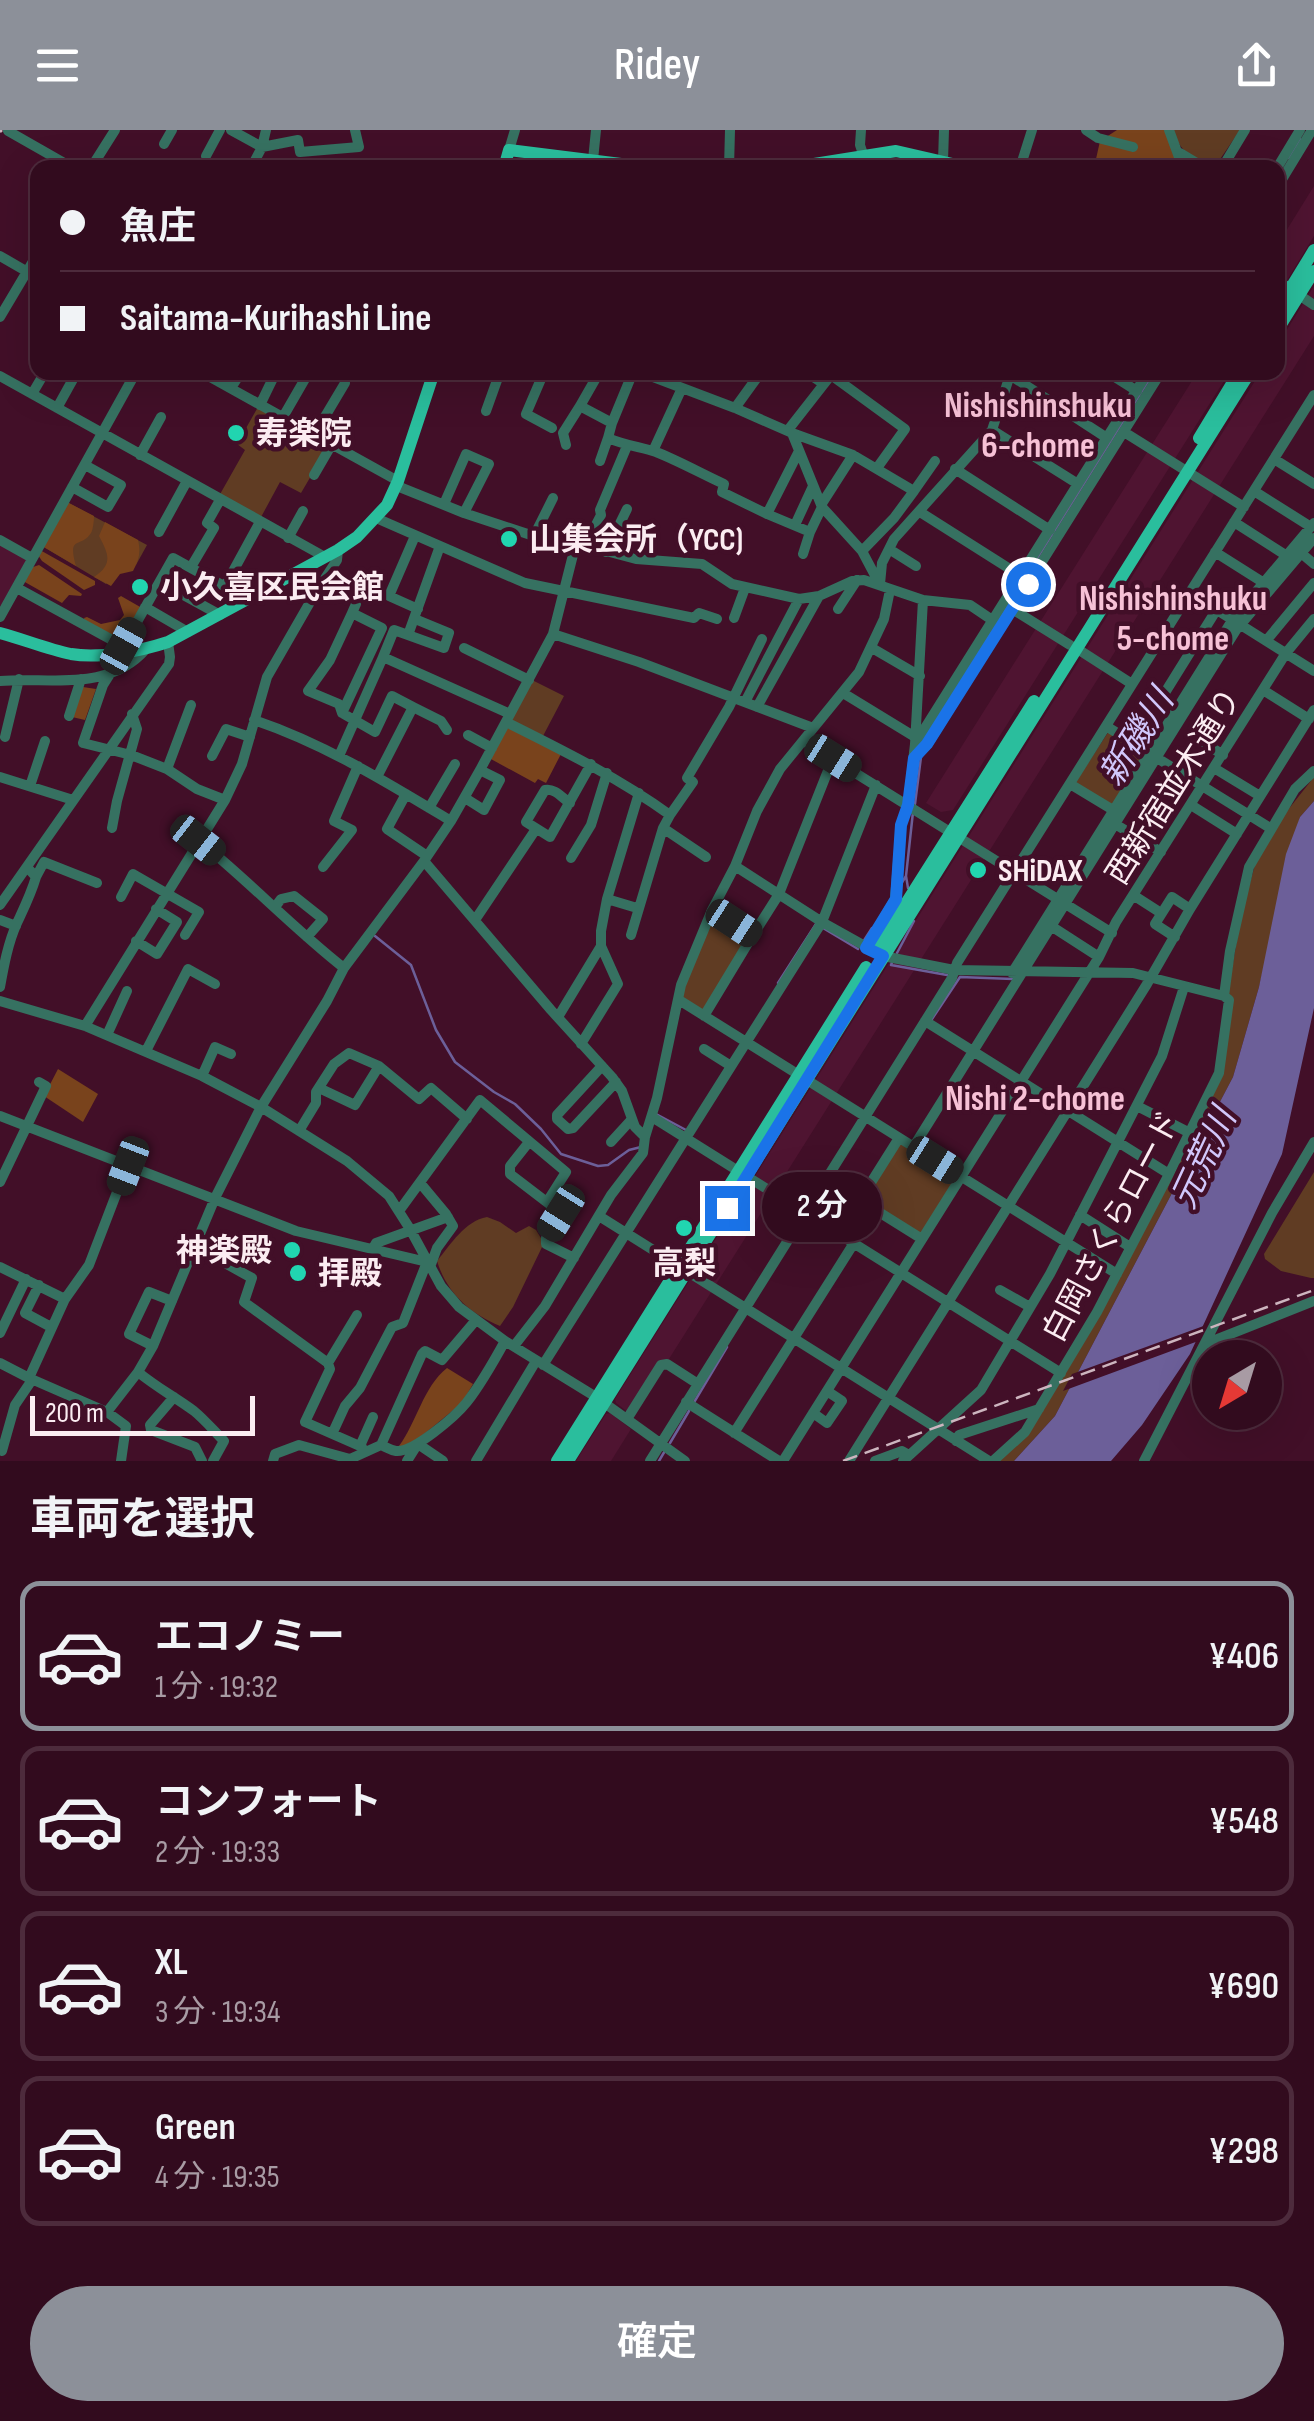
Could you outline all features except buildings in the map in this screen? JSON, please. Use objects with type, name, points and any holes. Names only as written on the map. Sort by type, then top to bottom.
[{"type":"main road","points":[[506,160],[509,150],[593,160]]},
{"type":"main road","points":[[859,159],[896,151],[938,160]]},
{"type":"main road","points":[[1289,289],[1314,250]]},
{"type":"main road","points":[[1289,289],[1314,271]]},
{"type":"main road","points":[[0,632],[71,654],[146,649],[188,632],[338,550],[357,537],[387,505],[398,483],[431,380]]},
{"type":"main road","points":[[1183,470],[1234,380]]},
{"type":"main road","points":[[557,1461],[600,1400],[743,1173],[875,952],[955,834],[1183,470],[1245,380]]},
{"type":"main road","points":[[568,1461],[600,1400]]},
{"type":"street","points":[[0,138],[9,130],[60,160]]},
{"type":"street","points":[[96,160],[115,130]]},
{"type":"street","points":[[164,144],[172,130]]},
{"type":"street","points":[[206,156],[220,130]]},
{"type":"street","points":[[231,130],[262,147],[298,140],[300,152],[358,147],[355,130]]},
{"type":"street","points":[[255,160],[266,130]]},
{"type":"street","points":[[509,150],[515,130]]},
{"type":"street","points":[[593,160],[596,130]]},
{"type":"street","points":[[729,160],[730,130]]},
{"type":"street","points":[[859,159],[860,130]]},
{"type":"street","points":[[943,160],[944,130]]},
{"type":"street","points":[[1023,160],[1032,130]]},
{"type":"street","points":[[1086,130],[1098,138],[1133,147]]},
{"type":"street","points":[[1169,130],[1181,160]]},
{"type":"street","points":[[1227,160],[1245,130]]},
{"type":"street","points":[[1282,160],[1300,130]]},
{"type":"street","points":[[1285,174],[1312,130]]},
{"type":"street","points":[[1179,152],[1192,160]]},
{"type":"street","points":[[0,256],[30,273]]},
{"type":"street","points":[[0,317],[30,265]]},
{"type":"street","points":[[1289,289],[1314,305]]},
{"type":"street","points":[[0,376],[324,557]]},
{"type":"street","points":[[32,394],[40,380]]},
{"type":"street","points":[[57,408],[73,380]]},
{"type":"street","points":[[0,617],[132,380]]},
{"type":"street","points":[[222,380],[398,483],[464,513],[558,544],[580,545],[636,559],[702,564],[732,584],[799,599],[819,596],[857,580],[923,600],[970,605],[997,623]]},
{"type":"street","points":[[231,388],[236,380]]},
{"type":"street","points":[[260,404],[272,380]]},
{"type":"street","points":[[283,418],[304,380]]},
{"type":"street","points":[[486,411],[497,380]]},
{"type":"street","points":[[541,380],[526,414],[552,428]]},
{"type":"street","points":[[566,444],[563,432],[594,380]]},
{"type":"street","points":[[600,461],[612,423],[638,380]]},
{"type":"street","points":[[661,380],[853,455],[914,491]]},
{"type":"street","points":[[736,408],[755,380]]},
{"type":"street","points":[[818,380],[824,384]]},
{"type":"street","points":[[790,431],[827,380]]},
{"type":"street","points":[[838,380],[905,428],[877,468]]},
{"type":"street","points":[[380,1445],[406,1450],[465,1405],[509,1343],[545,1306],[610,1195],[644,1153],[644,1137],[653,1117],[681,985],[757,811],[780,769],[860,672],[884,619],[882,563],[894,539],[992,430],[1006,380]]},
{"type":"street","points":[[1015,380],[1108,438]]},
{"type":"street","points":[[1120,380],[1137,391]]},
{"type":"street","points":[[914,758],[927,744],[1021,576],[1143,380]]},
{"type":"street","points":[[915,740],[997,623],[1012,609],[1156,380]]},
{"type":"street","points":[[314,434],[345,382]]},
{"type":"street","points":[[653,451],[682,388]]},
{"type":"street","points":[[650,1461],[1314,395]]},
{"type":"street","points":[[580,406],[612,423]]},
{"type":"street","points":[[140,454],[161,417]]},
{"type":"street","points":[[992,430],[1078,484]]},
{"type":"street","points":[[790,431],[821,506],[862,551],[885,588]]},
{"type":"street","points":[[1124,432],[1244,506]]},
{"type":"street","points":[[608,438],[653,451],[724,484],[722,492],[810,532]]},
{"type":"street","points":[[314,475],[332,444]]},
{"type":"street","points":[[107,1412],[153,1346],[215,1198],[261,1107],[344,968],[452,821],[492,748],[553,634],[580,545],[601,515],[627,446]]},
{"type":"street","points":[[767,514],[798,452]]},
{"type":"street","points":[[444,504],[466,454],[489,464],[464,513]]},
{"type":"street","points":[[803,554],[821,506],[853,455]]},
{"type":"street","points":[[1274,459],[1314,484]]},
{"type":"street","points":[[862,551],[894,518],[935,461]]},
{"type":"street","points":[[72,487],[108,507],[121,485],[84,465]]},
{"type":"street","points":[[956,470],[1050,530]]},
{"type":"street","points":[[159,532],[188,481]]},
{"type":"street","points":[[795,526],[813,486]]},
{"type":"street","points":[[1254,491],[1313,529]]},
{"type":"street","points":[[534,536],[553,498]]},
{"type":"street","points":[[191,567],[214,528],[207,523],[220,500]]},
{"type":"street","points":[[606,552],[627,510]]},
{"type":"street","points":[[288,538],[303,511]]},
{"type":"street","points":[[920,512],[1021,576]]},
{"type":"street","points":[[376,518],[525,583],[694,618],[699,613],[718,618]]},
{"type":"street","points":[[224,586],[260,522]]},
{"type":"street","points":[[1234,522],[1287,556]]},
{"type":"street","points":[[1237,622],[1301,553],[1313,529]]},
{"type":"street","points":[[914,1146],[974,1052],[1017,973],[1115,824],[1153,755],[1237,622],[1264,583],[1313,529]]},
{"type":"street","points":[[339,756],[394,630],[444,648],[449,633],[389,596],[414,536]]},
{"type":"street","points":[[0,540],[32,558]]},
{"type":"street","points":[[408,635],[440,546]]},
{"type":"street","points":[[889,549],[916,566]]},
{"type":"street","points":[[85,1026],[225,800],[242,764],[267,677],[337,560],[338,550]]},
{"type":"street","points":[[1215,552],[1264,583]]},
{"type":"street","points":[[1301,553],[1314,564]]},
{"type":"street","points":[[16,588],[122,649],[173,558],[248,600]]},
{"type":"street","points":[[838,610],[857,580]]},
{"type":"street","points":[[160,582],[220,615]]},
{"type":"street","points":[[1266,641],[1314,583]]},
{"type":"street","points":[[734,618],[745,588]]},
{"type":"street","points":[[1190,592],[1314,671]]},
{"type":"street","points":[[349,596],[356,604],[330,660],[308,690],[338,704],[342,713],[375,732],[392,696],[441,720],[446,730]]},
{"type":"street","points":[[757,706],[819,596]]},
{"type":"street","points":[[630,935],[662,828],[693,782],[687,778],[799,599]]},
{"type":"street","points":[[875,952],[896,899],[901,825],[908,805],[914,758],[923,600]]},
{"type":"street","points":[[145,608],[188,632]]},
{"type":"street","points":[[1012,609],[1132,684]]},
{"type":"street","points":[[1133,744],[1217,609]]},
{"type":"street","points":[[342,713],[382,628],[352,613]]},
{"type":"street","name":"西新宿並木通り","points":[[781,1461],[1099,957],[1222,754],[1286,653],[1314,619]]},
{"type":"street","points":[[553,634],[813,728]]},
{"type":"street","points":[[739,700],[762,639]]},
{"type":"street","points":[[0,905],[169,664],[168,642]]},
{"type":"street","points":[[464,648],[528,680]]},
{"type":"street","points":[[872,648],[920,676]]},
{"type":"street","points":[[0,680],[60,682],[110,674],[146,649]]},
{"type":"street","points":[[383,657],[508,718],[608,773],[670,815]]},
{"type":"street","points":[[110,674],[82,743],[132,755],[225,800]]},
{"type":"street","points":[[69,716],[81,678]]},
{"type":"street","points":[[6,737],[19,679]]},
{"type":"street","points":[[849,1461],[1311,715],[1263,690]]},
{"type":"street","points":[[843,692],[915,740]]},
{"type":"street","points":[[167,769],[191,705]]},
{"type":"street","points":[[377,777],[413,707]]},
{"type":"street","points":[[112,828],[137,728],[132,714]]},
{"type":"street","points":[[254,720],[339,756],[452,821]]},
{"type":"street","points":[[1106,726],[1270,828]]},
{"type":"street","points":[[212,756],[226,729],[250,737]]},
{"type":"street","points":[[468,735],[492,748]]},
{"type":"street","points":[[1197,738],[1222,754]]},
{"type":"street","points":[[30,786],[45,741]]},
{"type":"street","points":[[804,741],[1112,933]]},
{"type":"street","points":[[1017,973],[1050,926],[1112,810],[1153,755]]},
{"type":"street","points":[[704,1016],[779,894],[833,758]]},
{"type":"street","points":[[429,808],[455,764]]},
{"type":"street","points":[[570,803],[557,792],[545,790],[526,822],[550,837],[570,803],[591,764]]},
{"type":"street","points":[[323,867],[352,830],[334,821],[358,766]]},
{"type":"street","points":[[1214,768],[1260,796]]},
{"type":"street","points":[[465,798],[484,810],[500,780],[480,770]]},
{"type":"street","name":"白岡さくらロード","points":[[991,1461],[1025,1432],[1061,1373],[1220,1073],[1229,1000],[1224,996],[1248,867],[1295,790],[1314,771]]},
{"type":"street","points":[[571,858],[591,825],[608,773]]},
{"type":"street","points":[[0,778],[72,800]]},
{"type":"street","points":[[1070,784],[1112,810]]},
{"type":"street","points":[[476,1461],[626,1233],[822,922],[876,785]]},
{"type":"street","points":[[581,1044],[618,984],[601,946],[600,932],[606,899],[639,792]]},
{"type":"street","points":[[406,794],[388,829],[426,858],[616,1082],[635,1127],[644,1137]]},
{"type":"street","points":[[1191,805],[1237,834]]},
{"type":"street","points":[[1115,824],[1161,852]]},
{"type":"street","points":[[475,920],[536,828]]},
{"type":"street","points":[[662,828],[706,857]]},
{"type":"street","points":[[198,840],[344,968]]},
{"type":"street","points":[[0,986],[16,926],[44,862],[97,884]]},
{"type":"street","points":[[735,866],[875,952],[954,970],[1133,973],[1224,996]]},
{"type":"street","points":[[26,867],[36,877]]},
{"type":"street","points":[[121,898],[132,874],[199,912],[185,934]]},
{"type":"street","points":[[1134,895],[1161,913]]},
{"type":"street","points":[[275,907],[281,899],[294,896],[323,918],[307,937]]},
{"type":"street","points":[[1175,937],[1154,924],[1172,897],[1190,909]]},
{"type":"street","points":[[606,899],[637,908]]},
{"type":"street","points":[[136,941],[158,954],[176,922],[156,909]]},
{"type":"street","points":[[712,910],[753,935]]},
{"type":"street","points":[[0,920],[16,926]]},
{"type":"street","points":[[1050,926],[1099,957]]},
{"type":"street","points":[[558,1018],[601,946]]},
{"type":"street","points":[[146,1051],[188,968],[215,984]]},
{"type":"street","points":[[876,1461],[902,1452],[906,1458],[981,1390],[1066,1242],[1137,1106],[1162,1056],[1184,987]]},
{"type":"street","points":[[107,1036],[127,992]]},
{"type":"street","points":[[679,1000],[1116,1274]]},
{"type":"street","points":[[0,1001],[85,1026],[146,1051],[202,1076],[300,1131],[367,1176],[388,1196],[441,1286],[459,1307],[685,1461]]},
{"type":"street","points":[[925,1022],[1168,1174]]},
{"type":"street","points":[[202,1076],[215,1047],[231,1054]]},
{"type":"street","points":[[704,1049],[731,1066]]},
{"type":"street","points":[[300,1131],[316,1104],[316,1092],[334,1064],[349,1053],[379,1066],[419,1099],[431,1088],[467,1119]]},
{"type":"street","points":[[319,1088],[355,1105],[379,1066]]},
{"type":"street","points":[[602,1066],[557,1115],[557,1120],[568,1129],[573,1128],[616,1082]]},
{"type":"street","points":[[0,1182],[46,1086],[39,1082]]},
{"type":"street","points":[[400,1211],[480,1100],[566,1172],[547,1202]]},
{"type":"street","points":[[1137,1106],[1190,1133]]},
{"type":"street","points":[[0,1116],[296,1231],[429,1265]]},
{"type":"street","points":[[653,1117],[1061,1373]]},
{"type":"street","points":[[611,1142],[632,1118]]},
{"type":"street","points":[[860,1200],[900,1138]]},
{"type":"street","points":[[529,1142],[510,1166],[510,1174],[561,1213],[546,1244],[574,1258]]},
{"type":"street","points":[[1206,1340],[1314,1142]]},
{"type":"street","points":[[2,1451],[15,1405],[65,1299],[89,1265],[128,1166]]},
{"type":"street","points":[[826,1179],[922,1239]]},
{"type":"street","points":[[333,1432],[392,1327],[403,1323],[437,1248],[453,1226],[421,1184]]},
{"type":"street","points":[[599,1216],[991,1461]]},
{"type":"street","points":[[1080,1216],[1130,1247]]},
{"type":"street","points":[[372,1250],[376,1242],[448,1217]]},
{"type":"street","points":[[734,1434],[854,1242]]},
{"type":"street","points":[[194,1246],[252,1278],[244,1302],[328,1364],[330,1369],[305,1422],[361,1446],[373,1418]]},
{"type":"street","points":[[0,1267],[65,1299]]},
{"type":"street","points":[[0,1333],[26,1279]]},
{"type":"street","points":[[39,1285],[26,1313],[51,1327]]},
{"type":"street","points":[[1000,1290],[1030,1307]]},
{"type":"street","points":[[153,1346],[129,1334],[149,1292],[172,1301]]},
{"type":"street","points":[[1214,1340],[1314,1302]]},
{"type":"street","points":[[328,1364],[357,1315]]},
{"type":"street","points":[[273,1461],[276,1454],[299,1445],[343,1460],[380,1445],[422,1354],[425,1351],[442,1360],[476,1320]]},
{"type":"street","points":[[0,1364],[107,1412],[126,1426],[178,1445]]},
{"type":"street","points":[[627,1419],[661,1365],[667,1364],[698,1384]]},
{"type":"street","points":[[1144,1461],[1192,1367]]},
{"type":"street","points":[[138,1372],[197,1414],[224,1441],[212,1461]]},
{"type":"street","points":[[813,1413],[828,1423],[842,1401],[827,1390]]},
{"type":"street","points":[[174,1397],[150,1425],[151,1430],[195,1448],[202,1461]]},
{"type":"street","points":[[686,1402],[781,1461]]},
{"type":"street","points":[[956,1440],[959,1435],[1039,1409]]},
{"type":"street","points":[[122,1461],[126,1426]]},
{"type":"street","points":[[407,1461],[418,1444]]},
{"type":"street","points":[[418,1444],[442,1461]]},
{"type":"shaded area","points":[[1117,130],[1170,130],[1181,160],[1096,160],[1100,141]]},
{"type":"shaded area","points":[[1172,130],[1240,130],[1219,160],[1197,160]]},
{"type":"shaded area","points":[[1314,186],[1314,236],[1285,284],[1285,233]]},
{"type":"shaded area","points":[[1314,286],[1314,336],[633,1416],[615,1399],[1256,380],[1285,380],[1285,333]]},
{"type":"shaded area","points":[[1193,380],[1225,380],[953,810],[941,812],[926,803]]},
{"type":"shaded area","points":[[258,407],[328,447],[301,493],[280,482],[260,519],[219,496],[245,450],[237,444]]},
{"type":"shaded area","points":[[67,502],[147,545],[136,565],[122,557],[106,584],[42,546]]},
{"type":"shaded area","points":[[67,502],[94,516],[91,533],[74,546],[76,566],[42,546]]},
{"type":"shaded area","points":[[105,522],[138,540],[139,548],[133,571],[120,574],[111,586],[94,577],[107,563],[99,536]]},
{"type":"shaded area","points":[[0,544],[27,559],[3,607],[0,605]]},
{"type":"shaded area","points":[[40,550],[95,581],[95,585],[84,590],[42,561]]},
{"type":"shaded area","points":[[39,565],[81,596],[69,595],[62,603],[23,581],[30,568]]},
{"type":"shaded area","points":[[118,598],[142,608],[120,641],[84,618],[101,624],[120,620],[124,615]]},
{"type":"shaded area","points":[[532,680],[564,696],[543,736],[510,721]]},
{"type":"shaded area","points":[[83,687],[96,689],[85,720],[72,717]]},
{"type":"shaded area","points":[[507,725],[561,754],[546,783],[538,779],[535,783],[489,758]]},
{"type":"shaded area","points":[[1109,731],[1147,755],[1113,808],[1075,783]]},
{"type":"shaded area","points":[[1314,777],[1314,801],[1300,817],[1233,1077],[1055,1416],[1014,1461],[997,1461],[1029,1431],[1223,1075],[1228,993],[1241,916],[1256,861],[1272,830]]},
{"type":"shaded area","points":[[714,916],[748,937],[704,1011],[682,998]]},
{"type":"shaded area","points":[[58,1069],[98,1094],[83,1122],[44,1096]]},
{"type":"shaded area","points":[[902,1143],[955,1180],[918,1234],[866,1200]]},
{"type":"shaded area","points":[[1314,1172],[1311,1278],[1281,1271],[1264,1254]]},
{"type":"shaded area","points":[[487,1217],[516,1233],[529,1226],[544,1243],[500,1326],[461,1301],[437,1261],[465,1228]]},
{"type":"shaded area","points":[[447,1368],[473,1384],[462,1403],[407,1448],[399,1446],[432,1385]]},
{"type":"shaded area","points":[[606,1414],[631,1429],[611,1461],[576,1461]]},
{"type":"water","name":"元荒川","points":[[1314,801],[1314,1008],[1282,1154],[1196,1340],[1192,1340],[1190,1354],[1142,1425],[1111,1461],[1014,1461],[1055,1416],[1233,1077],[1259,987],[1286,854],[1300,817]]},
{"type":"pier","points":[[1209,1324],[1201,1340],[1192,1340],[1192,1343],[1063,1391],[1072,1374]]},
{"type":"waterway","points":[[1289,158],[1300,139]]},
{"type":"waterway","points":[[998,621],[1149,380]]},
{"type":"waterway","points":[[922,745],[994,628]]},
{"type":"waterway","points":[[915,804],[921,757]]},
{"type":"waterway","points":[[908,888],[913,812]]},
{"type":"waterway","points":[[901,884],[906,876]]},
{"type":"waterway","points":[[897,953],[914,921]]},
{"type":"waterway","points":[[778,983],[816,924]]},
{"type":"waterway","points":[[823,928],[858,949]]},
{"type":"waterway","points":[[863,942],[872,928]]},
{"type":"waterway","points":[[375,936],[411,965],[436,1030],[455,1062],[515,1104],[561,1154],[598,1166],[608,1165],[629,1150],[641,1147]]},
{"type":"waterway","points":[[893,960],[891,965],[947,975]]},
{"type":"waterway","points":[[930,1022],[960,977],[1013,979]]},
{"type":"waterway","points":[[656,1114],[686,1130]]},
{"type":"waterway","points":[[693,1404],[727,1347]]},
{"type":"waterway","points":[[670,1443],[689,1411]]},
{"type":"waterway","points":[[659,1461],[666,1449]]},
{"type":"railway","points":[[843,1461],[1314,1290]]},
{"type":"place","name":"寿楽院","points":[[236,433]]},
{"type":"place","name":"山集会所（YCC)","points":[[509,539]]},
{"type":"place","name":"小久喜区民会館","points":[[140,587]]},
{"type":"place","name":"SHiDAX","points":[[978,870]]},
{"type":"place","name":"高梨","points":[[684,1228]]},
{"type":"place","name":"神楽殿","points":[[292,1250]]},
{"type":"place","name":"拝殿","points":[[298,1273]]},
{"type":"district","name":"Nishishinshuku 6-chome","points":[[1038,425]]},
{"type":"district","name":"Nishishinshuku 5-chome","points":[[1173,618]]},
{"type":"district","name":"Nishi 2-chome","points":[[1035,1098]]},
{"type":"route","points":[[727,1208],[883,956],[866,948],[896,899],[901,825],[908,805],[914,758],[927,744],[1028,584]]},
{"type":"water label","name":"新磯川","points":[[1136,737]]}]
